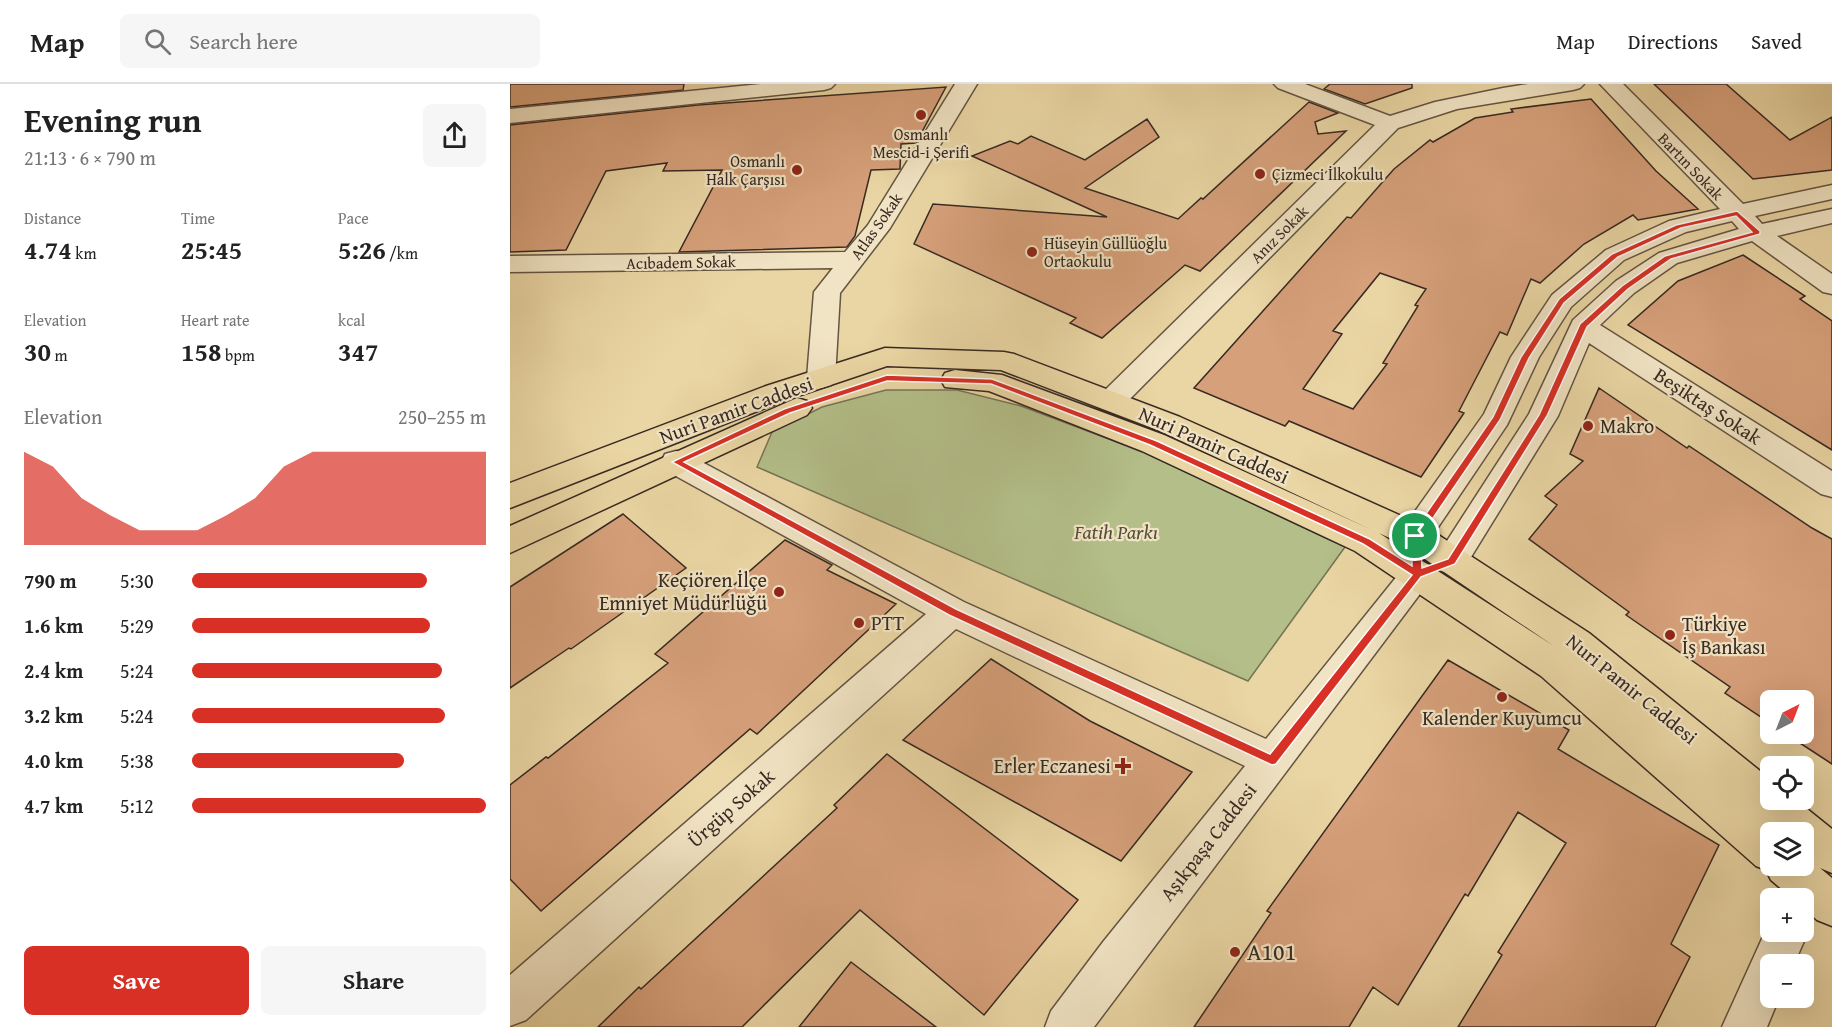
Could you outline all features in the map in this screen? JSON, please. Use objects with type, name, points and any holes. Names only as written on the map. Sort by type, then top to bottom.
[{"type":"main road","name":"Nuri Pamir Caddesi","points":[[510,496],[776,393],[885,357],[1004,361],[1170,424],[1415,536],[1435,568],[1554,665],[1760,843]]},
{"type":"main road","name":"Nuri Pamir Caddesi","points":[[510,540],[787,411],[887,378],[992,382],[1154,443],[1367,542],[1435,568],[1487,582],[1577,643],[1812,882]]},
{"type":"street","points":[[510,116],[709,91],[824,84]]},
{"type":"street","name":"Atlas Sokak","points":[[821,378],[828,292],[878,228],[966,84]]},
{"type":"street","points":[[1285,84],[1390,123]]},
{"type":"street","name":"Anız Sokak","points":[[1111,401],[1390,123],[1424,110],[1478,98],[1573,84]]},
{"type":"street","name":"Bartın Sokak","points":[[1611,84],[1757,233],[1832,286]]},
{"type":"street","points":[[1415,536],[1497,418],[1525,357],[1561,301],[1615,255],[1678,226],[1832,192]]},
{"type":"street","name":"Aşıkpaşa Caddesi","points":[[1067,1027],[1118,957],[1272,760],[1435,568],[1543,416],[1583,326],[1625,287],[1668,258],[1757,233],[1832,216]]},
{"type":"street","name":"Acıbadem Sokak","points":[[510,264],[851,261]]},
{"type":"street","name":"Beşiktaş Sokak","points":[[1583,326],[1832,486]]},
{"type":"street","points":[[676,462],[952,612],[1272,760]]},
{"type":"street","name":"Ürgüp Sokak","points":[[510,1004],[952,612]]},
{"type":"street","points":[[1744,1027],[1760,991]]},
{"type":"green space","name":"Fatih Parkı","points":[[886,390],[957,390],[1021,406],[1141,451],[1345,547],[1248,681],[757,467],[772,432],[822,407]]},
{"type":"building","points":[[510,84],[684,84],[683,90],[510,107]]},
{"type":"building","points":[[1330,84],[1412,84],[1412,88],[1365,104],[1324,89]]},
{"type":"building","points":[[1654,84],[1726,84],[1790,140],[1832,117],[1832,170],[1753,179]]},
{"type":"building","name":"Osmanlı Halk Çarşısı","points":[[946,87],[916,143],[901,144],[900,169],[871,170],[855,236],[847,247],[679,252],[722,170],[663,171],[667,163],[606,171],[566,250],[510,252],[510,125],[698,105]]},
{"type":"building","points":[[1591,99],[1656,171],[1698,209],[1638,220],[1633,215],[1584,244],[1540,283],[1531,279],[1507,335],[1500,332],[1459,411],[1464,413],[1421,477],[1289,421],[1285,426],[1194,388],[1347,217],[1351,218],[1394,169],[1430,140],[1433,142],[1475,118],[1513,112],[1511,109]],"holes":[[[1380,273],[1426,289],[1383,363],[1387,364],[1353,409],[1303,389],[1342,334],[1333,331]]]},
{"type":"building","points":[[1309,102],[1338,113],[1315,122],[1318,134],[1346,131],[1200,271],[1185,265],[1102,338],[1070,323],[1076,318],[914,244],[933,204],[1107,217],[972,156],[1010,141],[1018,144],[1031,136],[1085,160],[1147,119],[1159,137],[1085,188],[1178,219]]},
{"type":"building","points":[[1743,255],[1805,296],[1800,299],[1832,321],[1832,450],[1628,325],[1678,281]]},
{"type":"building","points":[[1599,388],[1687,448],[1689,446],[1832,539],[1832,764],[1801,744],[1814,744],[1814,690],[1760,690],[1760,716],[1725,693],[1730,687],[1626,615],[1629,612],[1529,539],[1557,505],[1545,496],[1583,461],[1570,454]]},
{"type":"building","points":[[623,514],[686,568],[571,649],[569,648],[510,688],[510,587]]},
{"type":"building","points":[[785,540],[832,565],[827,570],[896,604],[757,734],[750,729],[541,911],[510,879],[510,785],[546,757],[548,758],[668,663],[655,654]]},
{"type":"building","points":[[991,659],[1090,721],[1192,772],[1121,861],[903,740]]},
{"type":"building","points":[[1448,660],[1569,730],[1558,749],[1719,845],[1671,944],[1690,957],[1655,1027],[1458,1027],[1502,955],[1498,952],[1566,843],[1518,812],[1468,896],[1465,894],[1398,1005],[1373,987],[1349,1027],[1194,1027],[1271,913],[1267,911]]},
{"type":"building","points":[[887,754],[1078,900],[984,1015],[860,910],[742,1027],[598,1027],[837,808],[834,805]]},
{"type":"building","points":[[851,962],[936,1027],[799,1027]]},
{"type":"place","name":"Osmanlı Mescid-i Şerifi","points":[[921,115]]},
{"type":"place","name":"Osmanlı Halk Çarşısı","points":[[797,170]]},
{"type":"place","name":"Çizmeci İlkokulu","points":[[1260,174]]},
{"type":"place","name":"Hüseyin Güllüoğlu Ortaokulu","points":[[1032,252]]},
{"type":"place","name":"Makro","points":[[1588,426]]},
{"type":"place","name":"Keçiören İlçe Emniyet Müdürlüğü","points":[[779,592]]},
{"type":"place","name":"PTT","points":[[859,623]]},
{"type":"place","name":"Türkiye İş Bankası","points":[[1670,635]]},
{"type":"place","name":"Kalender Kuyumcu","points":[[1502,697]]},
{"type":"place","name":"Erler Eczanesi","points":[[1123,766]]},
{"type":"place","name":"A101","points":[[1235,952]]},
{"type":"route","points":[[1415,536],[1418,574],[1272,760],[952,612],[676,462],[787,411],[887,378],[992,382],[1154,443],[1367,542],[1418,574],[1451,561],[1543,416],[1583,326],[1625,287],[1668,258],[1728,239],[1757,233],[1737,213],[1678,226],[1615,255],[1561,301],[1525,357],[1497,418],[1415,536]]}]
